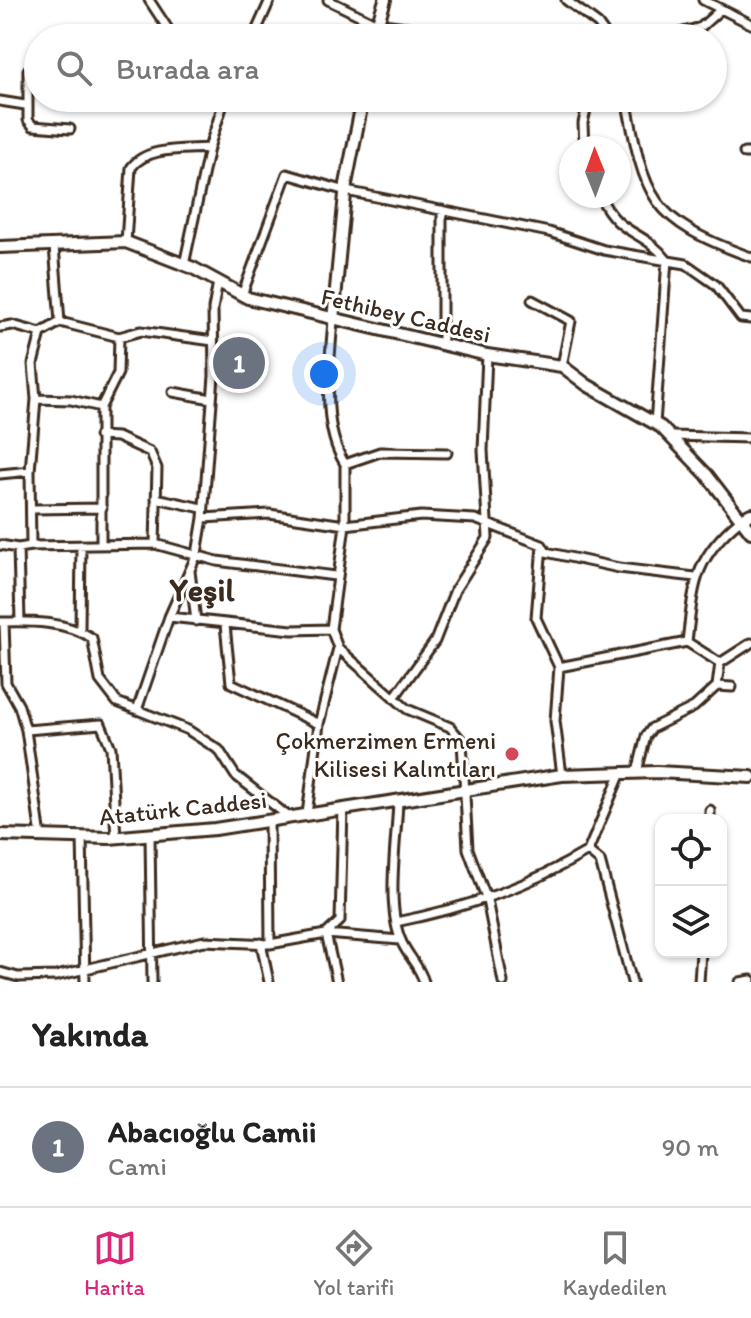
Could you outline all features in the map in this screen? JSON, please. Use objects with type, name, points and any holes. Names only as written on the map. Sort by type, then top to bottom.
[{"type":"street","points":[[149,0],[165,24]]},
{"type":"street","points":[[259,24],[270,0]]},
{"type":"street","points":[[330,0],[383,24]]},
{"type":"street","points":[[375,23],[385,0]]},
{"type":"street","points":[[566,0],[595,24]]},
{"type":"street","points":[[703,0],[751,24]]},
{"type":"street","points":[[704,24],[721,9]]},
{"type":"street","points":[[0,101],[24,105]]},
{"type":"street","points":[[28,112],[33,126],[70,129]]},
{"type":"street","points":[[184,265],[219,112]]},
{"type":"street","points":[[360,112],[346,191],[329,367],[332,428],[337,452],[345,464],[345,525],[335,576],[331,629],[338,648],[394,698],[407,709],[455,731],[462,741],[468,849],[487,900],[503,982]]},
{"type":"street","points":[[584,136],[586,112]]},
{"type":"street","points":[[629,112],[639,167],[654,199],[689,230],[751,257]]},
{"type":"street","points":[[126,242],[131,168],[135,163],[151,154],[209,148]]},
{"type":"street","points":[[242,295],[287,174],[346,191],[549,232],[604,250],[686,264],[705,275],[741,318],[751,319]]},
{"type":"street","points":[[607,208],[618,225],[652,241],[667,260],[655,424]]},
{"type":"street","points":[[442,210],[442,345]]},
{"type":"street","name":"Fethibey Caddesi","points":[[0,247],[126,242],[184,265],[242,295],[333,320],[487,355],[562,366],[670,436],[707,475],[751,532]]},
{"type":"street","points":[[54,246],[60,322]]},
{"type":"street","points":[[137,710],[169,617],[197,554],[203,518],[218,282]]},
{"type":"street","points":[[532,300],[571,321],[562,366]]},
{"type":"street","points":[[31,546],[33,509],[30,471],[36,399],[33,364],[41,333],[60,322],[119,337],[141,331],[213,341]]},
{"type":"street","points":[[0,327],[12,325],[41,333]]},
{"type":"street","points":[[101,543],[101,407],[118,373],[119,337]]},
{"type":"street","points":[[394,698],[435,641],[455,590],[488,538],[483,450],[487,355]]},
{"type":"street","points":[[173,392],[212,399]]},
{"type":"street","points":[[36,399],[71,400],[101,407]]},
{"type":"street","points":[[99,436],[117,437],[150,452],[157,468],[155,544]]},
{"type":"street","points":[[670,436],[751,438]]},
{"type":"street","points":[[345,464],[380,452],[447,453]]},
{"type":"street","points":[[0,474],[30,471]]},
{"type":"street","points":[[156,498],[202,508]]},
{"type":"street","points":[[33,509],[102,508]]},
{"type":"street","points":[[203,518],[269,514],[345,525],[421,516],[488,522],[542,545],[546,552],[695,577]]},
{"type":"street","points":[[687,642],[695,577],[714,542],[751,514]]},
{"type":"street","points":[[0,545],[18,548],[101,543],[155,544],[217,561],[335,576]]},
{"type":"street","points":[[80,630],[81,545]]},
{"type":"street","points":[[542,545],[536,618],[559,667],[555,721],[562,775]]},
{"type":"street","points":[[18,548],[20,621]]},
{"type":"street","points":[[190,569],[196,621]]},
{"type":"street","points":[[169,617],[225,625],[331,629]]},
{"type":"street","points":[[41,837],[26,730],[19,706],[6,683],[2,622],[20,621],[80,630],[92,638],[100,680],[117,702],[188,730],[219,750],[235,775],[289,817]]},
{"type":"street","points":[[225,625],[231,683],[319,724]]},
{"type":"street","points":[[559,667],[687,642],[720,663]]},
{"type":"street","points":[[637,772],[646,736],[652,728],[694,707],[717,686],[720,663],[751,643]]},
{"type":"street","points":[[307,814],[319,724],[338,648]]},
{"type":"street","points":[[717,686],[732,687]]},
{"type":"street","points":[[26,730],[101,724],[111,748],[116,838]]},
{"type":"street","name":"Atatürk Caddesi","points":[[0,835],[116,838],[150,835],[269,821],[562,775],[637,772],[751,777]]},
{"type":"street","points":[[396,922],[487,900],[549,874],[588,851],[621,773]]},
{"type":"street","points":[[398,800],[396,922],[400,940],[420,966],[424,982]]},
{"type":"street","points":[[326,934],[340,921],[343,808]]},
{"type":"street","points":[[269,821],[266,943],[269,982]]},
{"type":"street","points":[[150,835],[152,982]]},
{"type":"street","points":[[82,837],[85,982]]},
{"type":"street","points":[[588,851],[600,861],[632,982]]},
{"type":"street","points":[[326,934],[337,982]]},
{"type":"street","points":[[0,972],[23,979],[56,976],[204,941],[266,943],[326,934],[400,940]]},
{"type":"street","points":[[699,982],[701,958]]},
{"type":"street","points":[[740,982],[751,980]]},
{"type":"place","name":"Abacıoğlu Camii","points":[[239,363]]},
{"type":"place","name":"Çokmerzimen Ermeni Kilisesi Kalıntıları","points":[[512,754]]},
{"type":"district","name":"Yeşil","points":[[202,590]]}]
